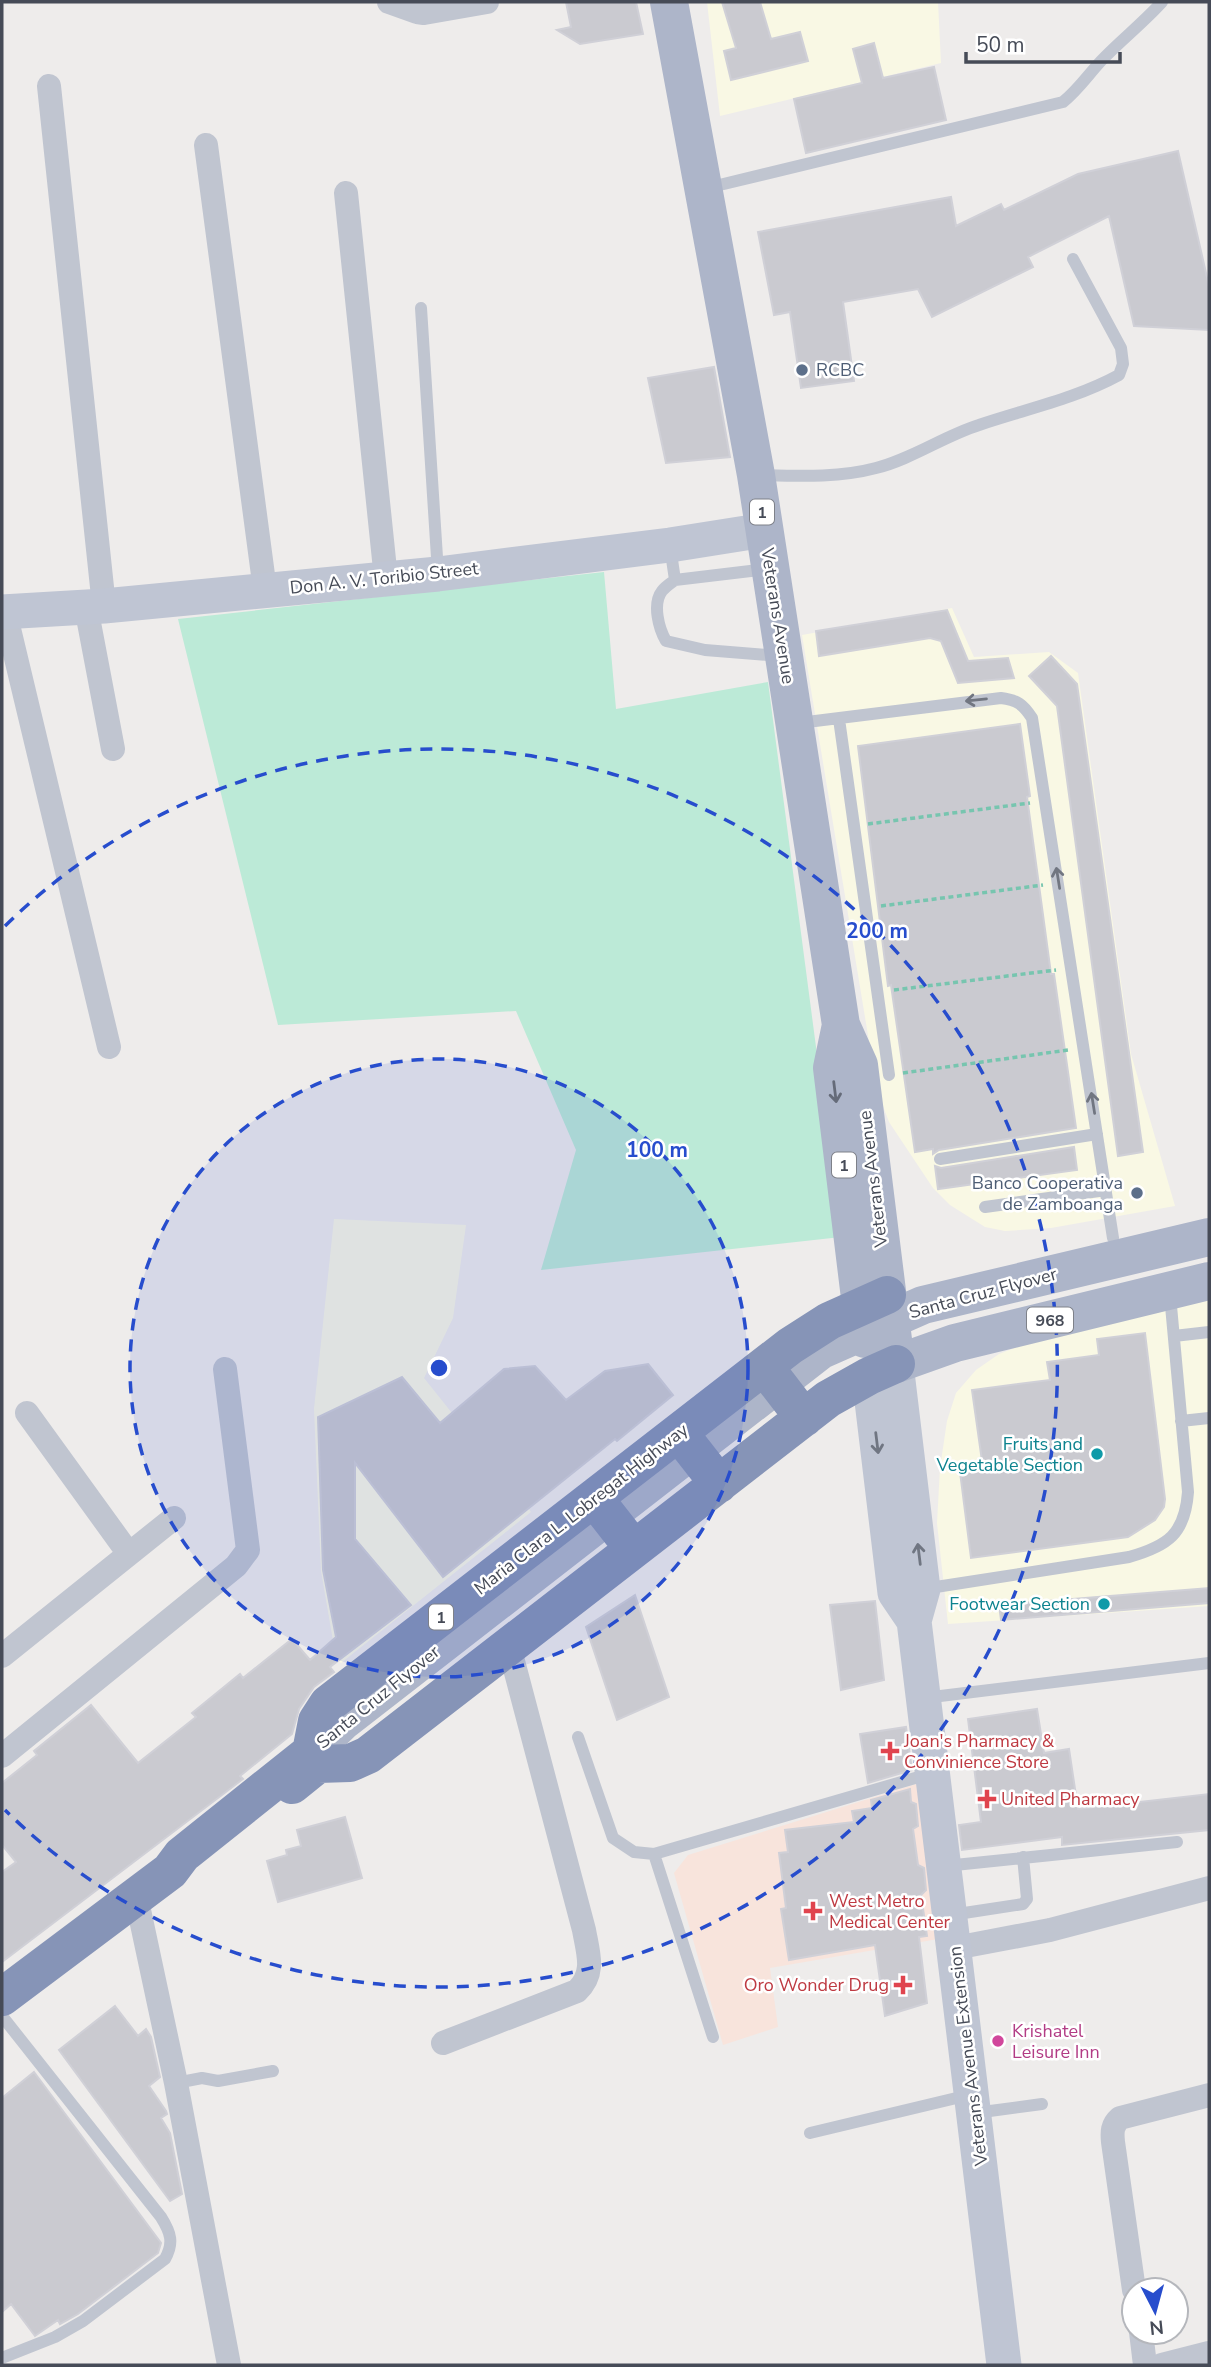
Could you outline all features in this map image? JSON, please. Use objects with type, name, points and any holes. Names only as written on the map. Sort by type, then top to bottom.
[{"type":"highway","name":"Maria Clara L. Lobregat Highway","points":[[314,1758],[317,1721],[328,1704],[810,1331],[874,1300]]},
{"type":"highway","points":[[764,1366],[804,1418]]},
{"type":"highway","points":[[2,1997],[153,1883],[182,1855],[314,1758],[350,1763],[368,1755],[828,1399],[882,1370]]},
{"type":"highway","points":[[679,1433],[719,1484]]},
{"type":"highway","points":[[594,1499],[634,1549]]},
{"type":"main road","name":"Veterans Avenue","points":[[669,2],[757,475],[841,1025],[859,1065],[874,1300]]},
{"type":"main road","name":"Don A. V. Toribio Street","points":[[4,612],[95,607],[439,574],[670,545],[765,530]]},
{"type":"main road","points":[[874,1300],[973,1271],[1098,1242],[1203,1224],[1208,1274]]},
{"type":"main road","name":"Santa Cruz Flyover","points":[[572,1557],[821,1350],[923,1305],[1203,1224]]},
{"type":"main road","points":[[1097,1308],[1098,1242]]},
{"type":"main road","points":[[973,1271],[988,1334]]},
{"type":"main road","name":"Santa Cruz Flyover","points":[[314,1758],[342,1723],[832,1368],[930,1326],[1208,1274]]},
{"type":"main road","name":"968","points":[[882,1370],[955,1343],[1170,1291],[1208,1274]]},
{"type":"main road","name":"1","points":[[874,1300],[882,1370]]},
{"type":"main road","name":"Veterans Avenue Extension","points":[[882,1370],[945,1866],[1004,2365]]},
{"type":"street","points":[[389,2],[424,13],[487,2]]},
{"type":"street","points":[[49,86],[95,607],[113,749]]},
{"type":"street","points":[[206,145],[265,590]]},
{"type":"street","points":[[345,193],[386,579]]},
{"type":"street","points":[[4,612],[109,1047]]},
{"type":"street","points":[[2,1756],[236,1566],[248,1550],[225,1369]]},
{"type":"street","points":[[27,1413],[129,1554]]},
{"type":"street","points":[[6,1646],[174,1518]]},
{"type":"street","points":[[443,2043],[577,1991],[586,1983],[589,1972],[584,1930],[509,1646]]},
{"type":"street","points":[[153,1883],[176,2083],[229,2365]]},
{"type":"street","points":[[953,1932],[1050,1930],[1209,1888]]},
{"type":"street","points":[[1132,2276],[1112,2142],[1115,2123],[1120,2118],[1209,2095]]},
{"type":"street","points":[[1143,2346],[1146,2365]]},
{"type":"street","points":[[1162,2365],[1209,2353]]},
{"type":"lane","points":[[703,188],[1062,102],[1074,93],[1101,61],[1162,2]]},
{"type":"lane","points":[[757,475],[835,475],[876,468],[906,458],[964,430],[1100,386],[1119,375],[1123,364],[1121,348],[1073,259]]},
{"type":"lane","points":[[421,308],[439,574]]},
{"type":"lane","points":[[670,545],[675,580]]},
{"type":"lane","points":[[771,568],[675,580],[661,592],[657,608],[666,641],[705,650],[785,656]]},
{"type":"lane","points":[[795,723],[978,699],[1016,700],[1032,718],[1106,1190],[1098,1242]]},
{"type":"lane","points":[[839,719],[889,1075]]},
{"type":"lane","points":[[940,1159],[1097,1134]]},
{"type":"lane","points":[[985,1207],[1106,1190]]},
{"type":"lane","points":[[911,1601],[1129,1557],[1146,1552],[1171,1539],[1187,1510],[1188,1492],[1170,1291]]},
{"type":"lane","points":[[1174,1336],[1209,1332]]},
{"type":"lane","points":[[1181,1421],[1209,1418]]},
{"type":"lane","points":[[923,1698],[1209,1663]]},
{"type":"lane","points":[[578,1737],[612,1838],[634,1852],[653,1854],[933,1773]]},
{"type":"lane","points":[[945,1866],[1177,1842]]},
{"type":"lane","points":[[653,1854],[713,2037]]},
{"type":"lane","points":[[953,1932],[1023,1905],[1027,1899],[1023,1857]]},
{"type":"lane","points":[[2,2016],[161,2217],[167,2228],[171,2248],[164,2259],[83,2321],[55,2337],[2,2358]]},
{"type":"lane","points":[[176,2083],[202,2078],[218,2081],[273,2071]]},
{"type":"lane","points":[[810,2133],[974,2104],[1042,2104]]},
{"type":"path","points":[[854,826],[1046,801]]},
{"type":"path","points":[[866,908],[1059,883]]},
{"type":"path","points":[[878,992],[1072,968]]},
{"type":"path","points":[[889,1075],[1084,1048]]},
{"type":"shaded area","points":[[707,2],[938,2],[941,63],[720,116]]},
{"type":"shaded area","points":[[952,608],[974,657],[1049,652],[1078,673],[1131,1054],[1175,1206],[1051,1228],[1005,1231],[985,1227],[950,1205],[933,1188],[889,1122],[877,1090],[802,635]]},
{"type":"shaded area","points":[[334,1219],[466,1225],[453,1318],[424,1378],[531,1512],[341,1663],[336,1658],[321,1571],[314,1409]]},
{"type":"shaded area","points":[[1209,1296],[1209,1606],[948,1624],[937,1523],[940,1468],[947,1421],[956,1393],[976,1370],[999,1354],[1052,1334]]},
{"type":"shaded area","name":"West Metro Medical Center","points":[[923,1782],[944,1938],[770,1968],[778,2027],[723,2045],[674,1873],[688,1855]]},
{"type":"green space","points":[[604,572],[616,709],[768,682],[841,1237],[541,1270],[576,1150],[516,1011],[278,1025],[178,619]]},
{"type":"building","points":[[566,2],[636,2],[643,34],[580,44],[557,30],[571,27]]},
{"type":"building","points":[[722,2],[760,2],[771,39],[800,32],[808,61],[731,80],[724,51],[736,48]]},
{"type":"building","points":[[874,43],[883,78],[934,67],[946,120],[806,153],[794,99],[862,83],[853,49]]},
{"type":"building","points":[[1178,151],[1209,286],[1209,330],[1134,326],[1109,216],[1028,257],[1033,267],[932,317],[918,289],[843,302],[854,381],[801,388],[790,312],[774,315],[758,232],[951,197],[956,226],[1001,204],[1004,210],[1078,174]]},
{"type":"building","points":[[714,367],[730,457],[666,463],[648,378]]},
{"type":"building","points":[[947,610],[968,661],[1008,658],[1014,678],[958,683],[941,641],[930,638],[819,656],[816,631]]},
{"type":"building","points":[[1051,656],[1077,684],[1143,1152],[1118,1156],[1057,706],[1029,676]]},
{"type":"building","points":[[1020,724],[1051,974],[1054,974],[1076,1128],[939,1150],[933,1154],[933,1149],[915,1152],[891,985],[888,986],[858,746]]},
{"type":"building","points":[[1074,1147],[1077,1170],[938,1189],[935,1166],[941,1168]]},
{"type":"building","name":"Fruits and Vegetable Section","points":[[1145,1333],[1165,1499],[1164,1507],[1155,1520],[1128,1537],[971,1558],[959,1464],[982,1461],[972,1390],[1050,1380],[1047,1362],[1099,1355],[1097,1339]]},
{"type":"building","points":[[648,1364],[673,1395],[443,1577],[355,1463],[355,1539],[411,1605],[330,1667],[334,1672],[314,1687],[299,1709],[292,1734],[240,1776],[243,1779],[2,1962],[2,1872],[16,1862],[2,1845],[2,1783],[37,1755],[34,1751],[91,1705],[138,1763],[196,1717],[192,1713],[240,1674],[243,1678],[292,1639],[310,1660],[336,1637],[323,1570],[318,1417],[402,1377],[440,1423],[504,1369],[535,1366],[566,1400],[605,1371]]},
{"type":"building","name":"Footwear Section","points":[[1209,1588],[1209,1603],[1001,1620],[999,1605]]},
{"type":"building","points":[[635,1595],[669,1697],[617,1720],[586,1627]]},
{"type":"building","points":[[875,1601],[884,1680],[841,1690],[830,1605]]},
{"type":"building","points":[[1037,1709],[1044,1753],[1069,1749],[1078,1809],[1209,1794],[1209,1830],[1062,1845],[1062,1837],[962,1850],[959,1825],[981,1822],[968,1719]]},
{"type":"building","name":"Joan's Pharmacy & Convinience Store","points":[[906,1727],[912,1770],[868,1783],[860,1734]]},
{"type":"building","points":[[910,1789],[911,1802],[916,1804],[918,1826],[913,1829],[918,1865],[924,1868],[926,1890],[921,1895],[927,1936],[919,1937],[927,2003],[885,2016],[875,1945],[789,1960],[781,1909],[786,1908],[779,1853],[788,1852],[785,1830],[854,1822],[852,1811],[872,1808],[871,1800]]},
{"type":"building","points":[[345,1817],[362,1878],[278,1902],[267,1861],[287,1855],[286,1850],[301,1846],[297,1830]]},
{"type":"building","points":[[115,2006],[138,2036],[146,2029],[151,2037],[160,2077],[149,2086],[167,2114],[161,2118],[170,2133],[182,2194],[170,2201],[59,2050]]},
{"type":"building","points":[[34,2072],[161,2243],[158,2253],[78,2314],[60,2324],[58,2320],[35,2336],[11,2304],[2,2312],[2,2098]]},
{"type":"place","name":"RCBC","points":[[802,370]]},
{"type":"place","name":"Banco Cooperativa de Zamboanga","points":[[1137,1193]]},
{"type":"place","name":"Fruits and Vegetable Section","points":[[1097,1454]]},
{"type":"place","name":"Footwear Section","points":[[1104,1604]]},
{"type":"place","name":"Joan's Pharmacy & Convinience Store","points":[[890,1751]]},
{"type":"place","name":"United Pharmacy","points":[[987,1799]]},
{"type":"place","name":"West Metro Medical Center","points":[[813,1911]]},
{"type":"place","name":"Oro Wonder Drug","points":[[903,1985]]},
{"type":"place","name":"Krishatel Leisure Inn","points":[[998,2041]]}]
